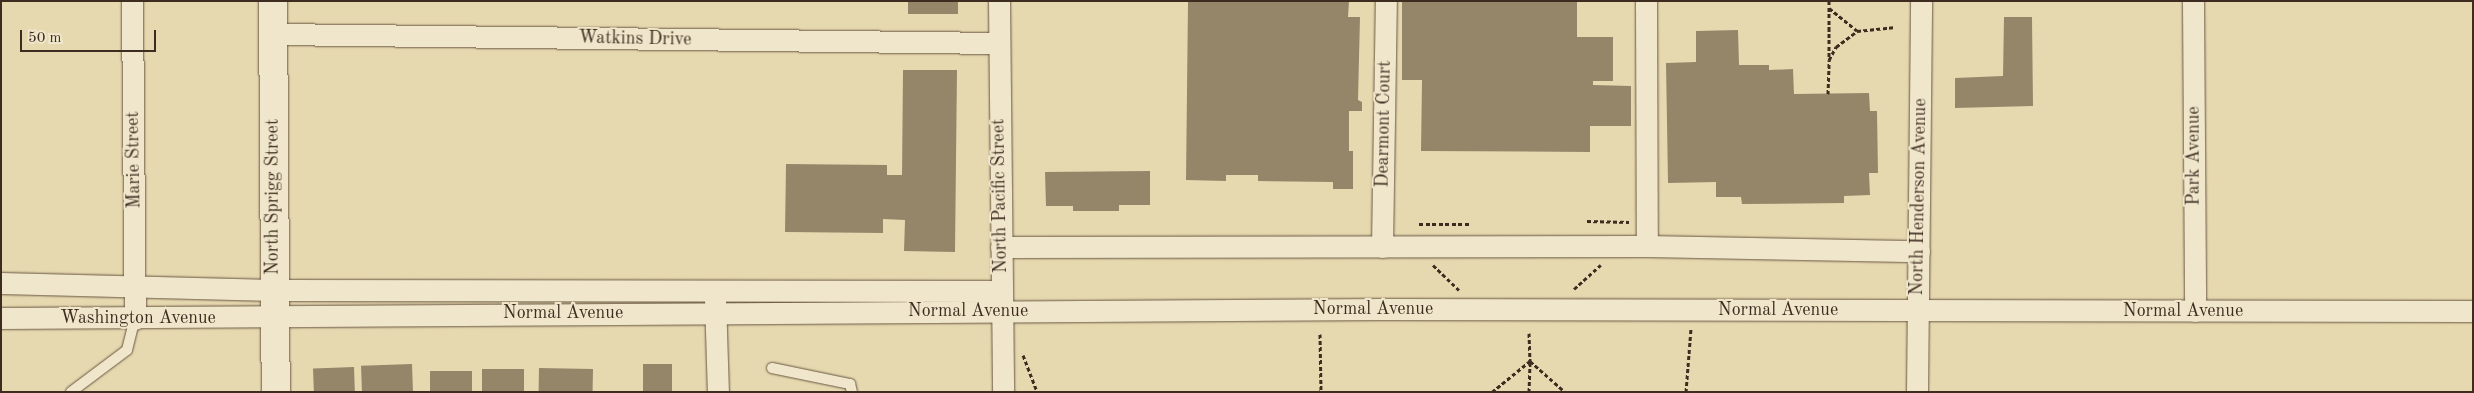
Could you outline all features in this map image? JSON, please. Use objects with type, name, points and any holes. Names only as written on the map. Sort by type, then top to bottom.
[{"type":"main road","name":"North Sprigg Street","points":[[273,1],[276,392]]},
{"type":"street","name":"Marie Street","points":[[132,1],[135,319]]},
{"type":"street","name":"North Pacific Street","points":[[999,1],[1003,392]]},
{"type":"street","name":"Dearmont Court","points":[[1382,247],[1386,1]]},
{"type":"street","points":[[1646,1],[1647,246]]},
{"type":"street","name":"North Henderson Avenue","points":[[1918,392],[1921,1]]},
{"type":"street","name":"Park Avenue","points":[[2194,1],[2195,311]]},
{"type":"street","name":"Watkins Drive","points":[[273,34],[998,43]]},
{"type":"street","points":[[1001,247],[1647,246],[1919,251]]},
{"type":"street","name":"Washington Avenue","points":[[1,283],[135,284],[274,303]]},
{"type":"street","points":[[715,291],[718,392]]},
{"type":"street","name":"Normal Avenue","points":[[274,303],[715,291],[1002,301],[1692,310],[2473,311]]},
{"type":"street","name":"Normal Avenue","points":[[274,303],[716,312],[1002,301]]},
{"type":"street","name":"Washington Avenue","points":[[1,318],[135,319],[274,303]]},
{"type":"lane","points":[[70,392],[127,350],[135,319]]},
{"type":"lane","points":[[772,368],[850,384],[852,392]]},
{"type":"path","points":[[1828,94],[1829,1]]},
{"type":"path","points":[[1829,8],[1857,31]]},
{"type":"path","points":[[1829,60],[1836,47],[1857,31],[1896,27]]},
{"type":"path","points":[[1587,221],[1629,222],[1629,227]]},
{"type":"path","points":[[1419,224],[1469,224]]},
{"type":"path","points":[[1572,292],[1608,258]]},
{"type":"path","points":[[1432,264],[1462,292]]},
{"type":"path","points":[[1686,392],[1692,310]]},
{"type":"path","points":[[1529,333],[1529,392]]},
{"type":"path","points":[[1320,334],[1321,392]]},
{"type":"path","points":[[1022,351],[1037,392]]},
{"type":"path","points":[[1492,392],[1530,361]]},
{"type":"path","points":[[1530,361],[1566,392]]},
{"type":"building","points":[[908,1],[958,1],[958,14],[908,14]]},
{"type":"building","points":[[1188,1],[1349,1],[1348,17],[1360,17],[1358,100],[1362,102],[1362,111],[1349,111],[1349,151],[1353,151],[1353,189],[1333,189],[1333,182],[1258,181],[1258,175],[1226,175],[1226,181],[1186,180]]},
{"type":"building","points":[[1402,1],[1577,1],[1577,37],[1613,37],[1613,81],[1593,81],[1593,85],[1631,86],[1631,126],[1590,126],[1590,152],[1421,151],[1422,80],[1402,80]]},
{"type":"building","points":[[2004,17],[2032,17],[2033,106],[1955,108],[1955,78],[2003,76]]},
{"type":"building","points":[[1738,30],[1739,65],[1769,65],[1769,70],[1793,69],[1794,94],[1869,93],[1870,111],[1877,111],[1878,173],[1869,173],[1870,195],[1844,196],[1844,203],[1742,204],[1741,197],[1716,197],[1716,182],[1668,183],[1666,63],[1696,62],[1696,31]]},
{"type":"building","points":[[903,70],[957,70],[955,252],[904,251],[905,220],[883,219],[883,233],[785,232],[786,164],[887,165],[887,175],[902,175]]},
{"type":"building","points":[[1150,171],[1150,205],[1119,205],[1119,211],[1073,211],[1073,206],[1046,206],[1045,172]]},
{"type":"building","points":[[412,364],[413,392],[362,392],[361,366]]},
{"type":"building","points":[[643,364],[672,364],[672,392],[643,392]]},
{"type":"building","points":[[354,367],[355,392],[314,392],[313,368]]},
{"type":"building","points":[[539,368],[593,369],[593,392],[539,392]]},
{"type":"building","points":[[482,369],[524,369],[524,392],[482,392]]},
{"type":"building","points":[[430,371],[472,371],[472,392],[430,392]]}]
